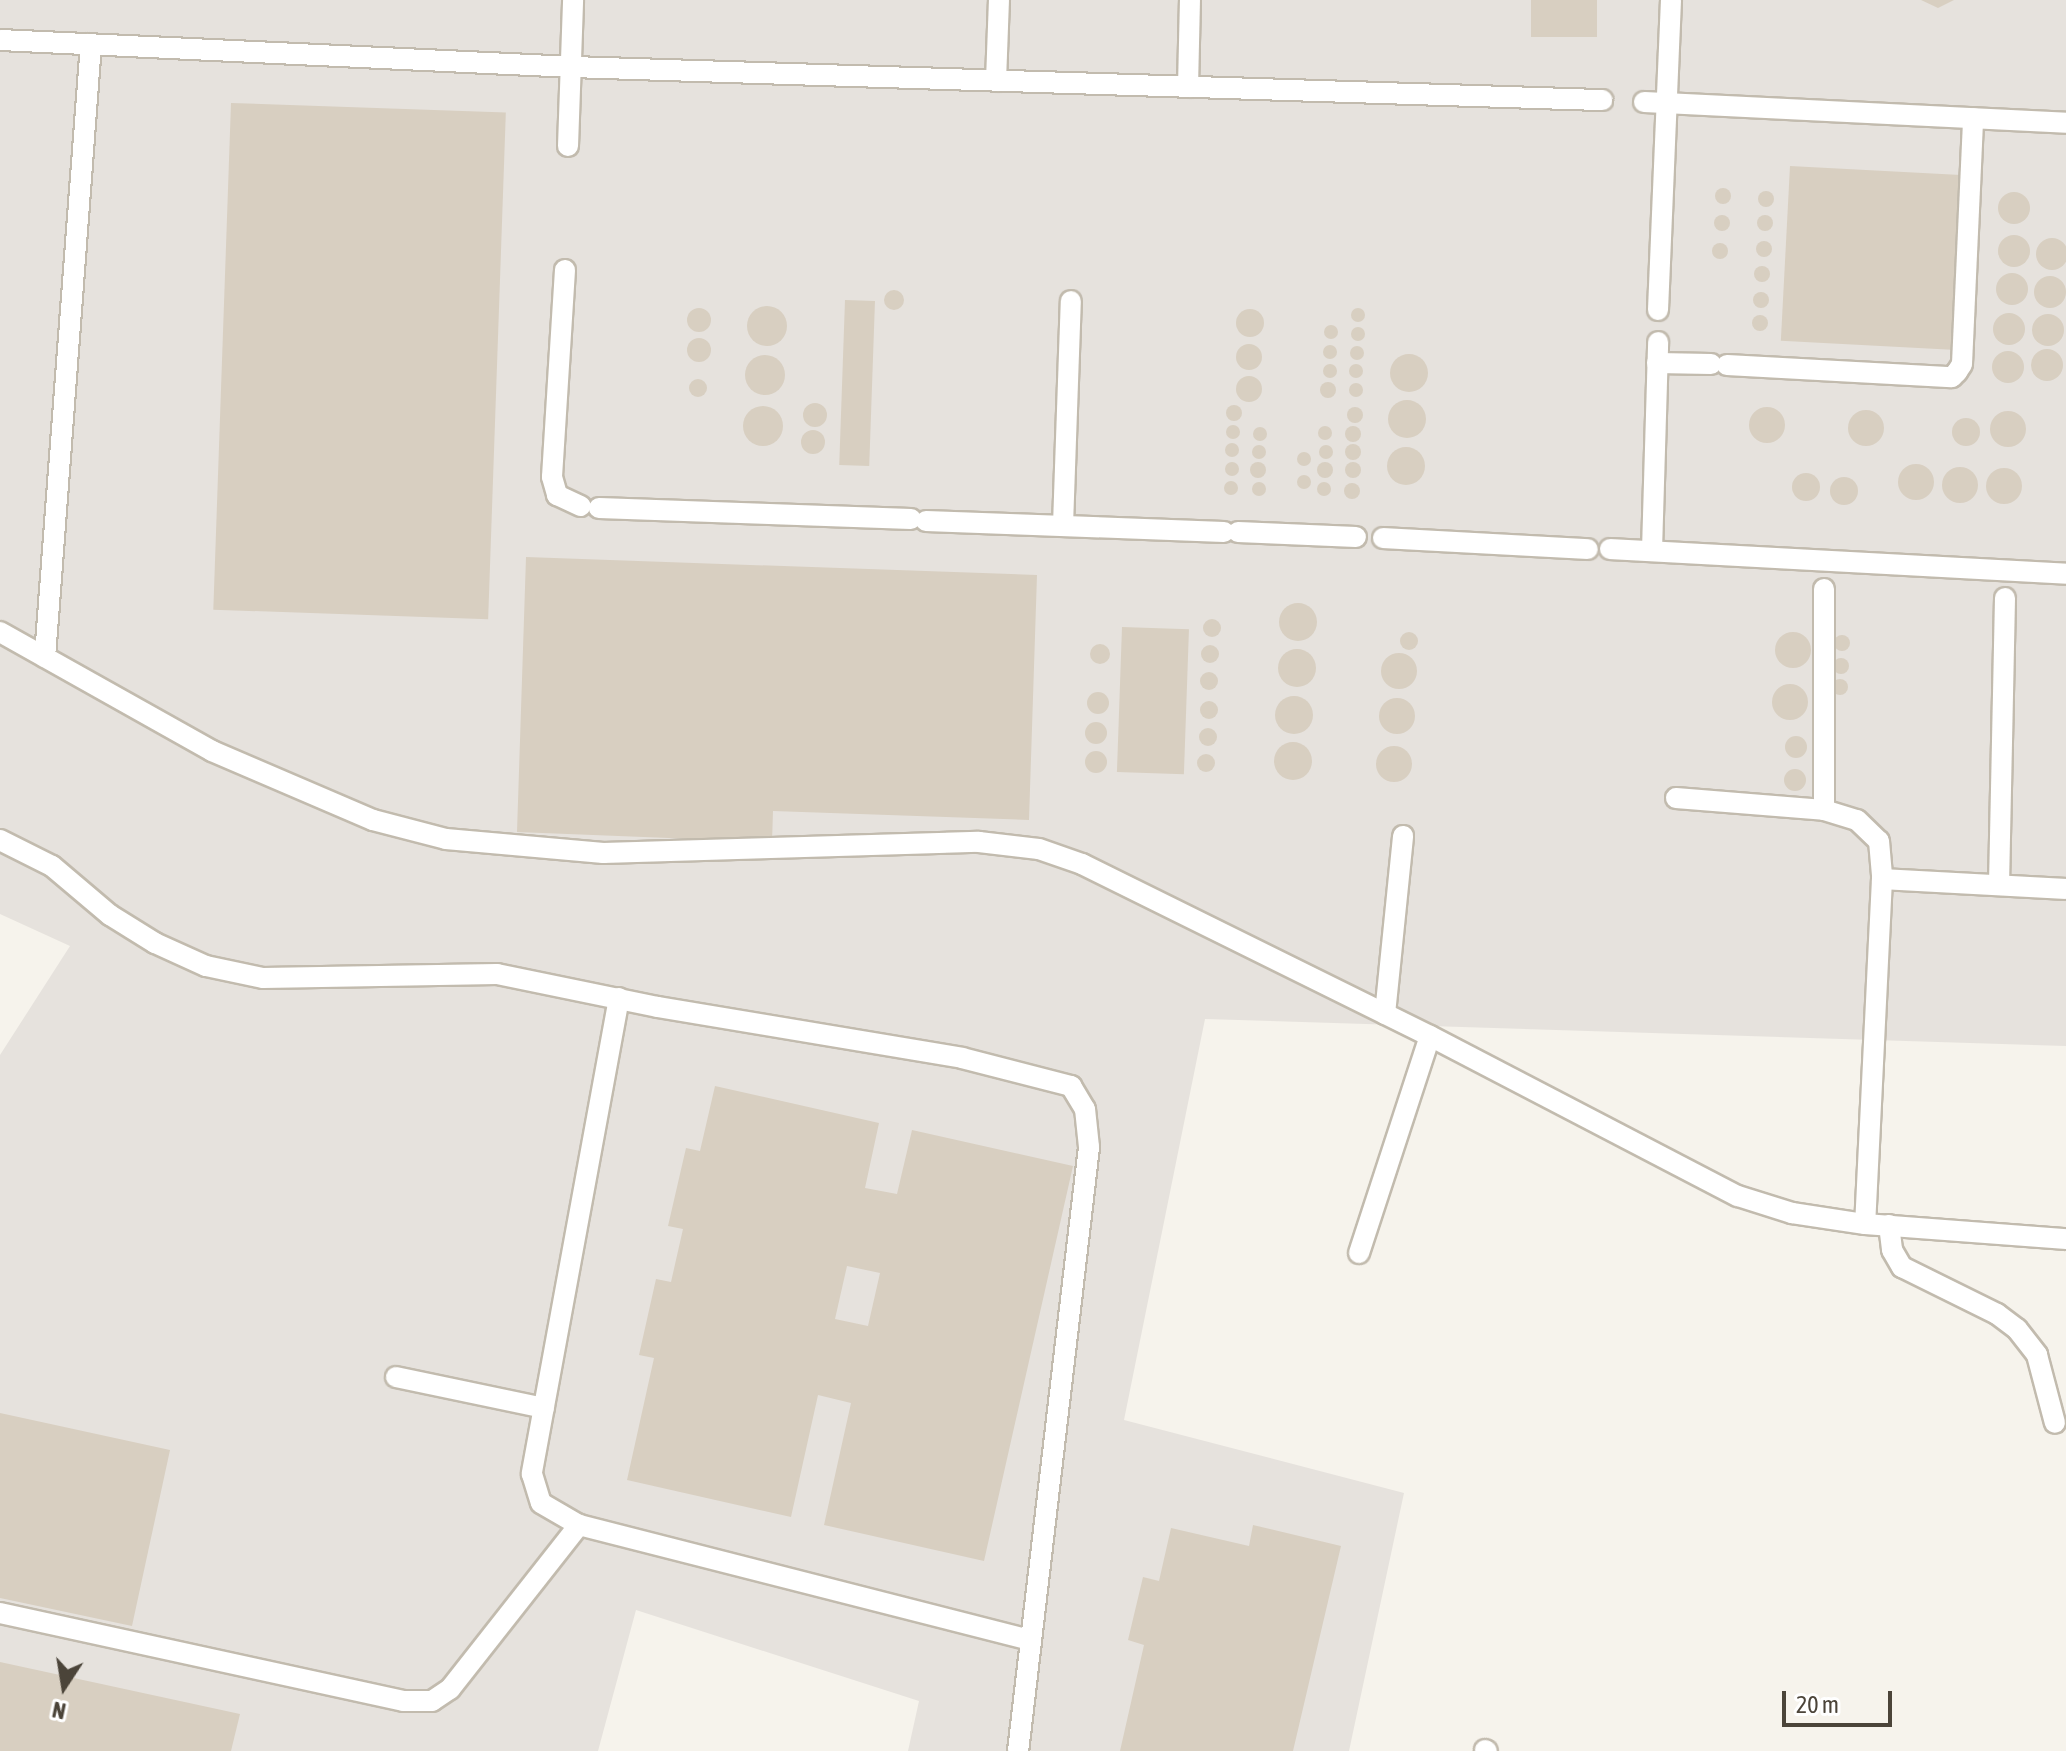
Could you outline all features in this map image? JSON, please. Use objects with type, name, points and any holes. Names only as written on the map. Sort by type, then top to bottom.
[{"type":"lane","points":[[568,146],[573,0]]},
{"type":"lane","points":[[996,81],[999,0]]},
{"type":"lane","points":[[1188,87],[1190,0]]},
{"type":"lane","points":[[1658,310],[1671,0]]},
{"type":"lane","points":[[0,40],[572,67],[1602,100]]},
{"type":"lane","points":[[45,657],[91,44]]},
{"type":"lane","points":[[1644,102],[2066,123]]},
{"type":"lane","points":[[1652,550],[1658,352],[1719,364],[1952,377],[1957,372],[1962,364],[1973,118]]},
{"type":"lane","points":[[565,270],[552,477],[557,495],[590,507],[1356,537]]},
{"type":"lane","points":[[1063,525],[1071,301]]},
{"type":"lane","points":[[1383,538],[1588,549]]},
{"type":"lane","points":[[1610,549],[2066,574]]},
{"type":"lane","points":[[1824,589],[1824,810]]},
{"type":"lane","points":[[1999,885],[2005,598]]},
{"type":"lane","points":[[0,632],[212,751],[373,820],[446,839],[603,853],[979,842],[1039,849],[1082,864],[1430,1036],[1738,1196],[1792,1213],[1865,1224],[2066,1239]]},
{"type":"lane","points":[[1676,798],[1824,810],[1857,820],[1879,841],[1882,879],[1865,1224]]},
{"type":"lane","points":[[1385,1014],[1403,836]]},
{"type":"lane","points":[[0,840],[52,866],[110,915],[155,943],[206,966],[263,978],[497,974],[962,1058],[1071,1086],[1085,1109],[1089,1147],[1018,1751]]},
{"type":"lane","points":[[1882,879],[2066,889]]},
{"type":"lane","points":[[619,998],[532,1474],[541,1503],[579,1525],[1031,1640]]},
{"type":"lane","points":[[1359,1253],[1430,1036]]},
{"type":"lane","points":[[1889,1225],[1892,1250],[1902,1267],[1997,1314],[2017,1329],[2037,1355],[2055,1423]]},
{"type":"lane","points":[[396,1377],[544,1408]]},
{"type":"lane","points":[[0,1613],[403,1701],[432,1701],[450,1689],[579,1525]]},
{"type":"shaded area","points":[[0,0],[2066,0],[2066,1046],[1205,1019],[1124,1420],[1404,1493],[1349,1751],[908,1751],[919,1701],[636,1610],[598,1751],[0,1751],[0,1055],[70,946],[0,914]]},
{"type":"building","points":[[1531,0],[1597,0],[1597,37],[1531,37]]},
{"type":"building","points":[[1921,0],[1954,0],[1938,8]]},
{"type":"building","points":[[231,103],[506,113],[488,619],[213,610]]},
{"type":"building","points":[[1790,166],[1961,175],[1952,350],[1781,341]]},
{"type":"building","points":[[1720,188],[1726,188],[1731,196],[1729,202],[1720,204],[1715,199],[1715,193]]},
{"type":"building","points":[[1763,191],[1769,191],[1774,199],[1772,205],[1763,207],[1758,202],[1758,196]]},
{"type":"building","points":[[2014,192],[2025,197],[2030,208],[2025,219],[2014,224],[2003,219],[1998,208],[2003,197]]},
{"type":"building","points":[[1719,215],[1725,215],[1730,223],[1728,229],[1719,231],[1714,226],[1714,220]]},
{"type":"building","points":[[1765,215],[1771,217],[1771,229],[1765,231],[1759,229],[1757,223],[1759,217]]},
{"type":"building","points":[[2014,235],[2025,240],[2030,251],[2025,262],[2014,267],[2003,262],[1998,251],[2003,240]]},
{"type":"building","points":[[2052,238],[2063,243],[2068,254],[2063,265],[2052,270],[2041,265],[2036,254],[2041,243]]},
{"type":"building","points":[[1764,241],[1770,243],[1770,255],[1764,257],[1758,255],[1756,249],[1758,243]]},
{"type":"building","points":[[1717,243],[1723,243],[1728,251],[1726,257],[1717,259],[1712,254],[1712,248]]},
{"type":"building","points":[[1759,266],[1765,266],[1770,274],[1768,280],[1759,282],[1754,277],[1754,271]]},
{"type":"building","points":[[2012,273],[2023,278],[2028,289],[2023,300],[2012,305],[2001,300],[1996,289],[2001,278]]},
{"type":"building","points":[[2050,276],[2061,281],[2066,292],[2061,303],[2050,308],[2039,303],[2034,292],[2039,281]]},
{"type":"building","points":[[894,290],[901,293],[904,300],[901,307],[894,310],[887,307],[884,300],[887,293]]},
{"type":"building","points":[[1758,292],[1764,292],[1769,300],[1767,306],[1758,308],[1753,303],[1753,297]]},
{"type":"building","points":[[845,300],[875,301],[869,466],[839,465]]},
{"type":"building","points":[[767,306],[781,312],[787,326],[781,340],[767,346],[753,340],[747,326],[753,312]]},
{"type":"building","points":[[699,308],[708,311],[711,320],[708,329],[699,332],[690,329],[687,320],[690,311]]},
{"type":"building","points":[[1358,308],[1365,315],[1358,322],[1351,315]]},
{"type":"building","points":[[1250,309],[1260,313],[1264,323],[1260,333],[1250,337],[1240,333],[1236,323],[1240,313]]},
{"type":"building","points":[[2009,313],[2020,318],[2025,329],[2020,340],[2009,345],[1998,340],[1993,329],[1998,318]]},
{"type":"building","points":[[2048,314],[2059,319],[2064,330],[2059,341],[2048,346],[2037,341],[2032,330],[2037,319]]},
{"type":"building","points":[[1757,315],[1763,315],[1768,323],[1766,329],[1757,331],[1752,326],[1752,320]]},
{"type":"building","points":[[1331,325],[1338,332],[1331,339],[1324,332]]},
{"type":"building","points":[[1358,327],[1365,334],[1358,341],[1351,334]]},
{"type":"building","points":[[699,338],[708,341],[711,350],[708,359],[699,362],[690,359],[687,350],[690,341]]},
{"type":"building","points":[[1249,344],[1258,348],[1262,357],[1258,366],[1249,370],[1240,366],[1236,357],[1240,348]]},
{"type":"building","points":[[1330,345],[1337,352],[1330,359],[1323,352]]},
{"type":"building","points":[[1357,346],[1364,353],[1357,360],[1350,353]]},
{"type":"building","points":[[2047,349],[2058,354],[2063,365],[2058,376],[2047,381],[2036,376],[2031,365],[2036,354]]},
{"type":"building","points":[[2008,351],[2019,356],[2024,367],[2019,378],[2008,383],[1997,378],[1992,367],[1997,356]]},
{"type":"building","points":[[1409,354],[1422,360],[1428,373],[1422,386],[1409,392],[1396,386],[1390,373],[1396,360]]},
{"type":"building","points":[[765,355],[779,361],[785,375],[779,389],[765,395],[751,389],[745,375],[751,361]]},
{"type":"building","points":[[1330,364],[1337,371],[1330,378],[1323,371]]},
{"type":"building","points":[[1356,364],[1363,371],[1356,378],[1349,371]]},
{"type":"building","points":[[1249,376],[1259,379],[1262,389],[1259,399],[1249,402],[1239,399],[1236,389],[1239,379]]},
{"type":"building","points":[[698,379],[707,388],[698,397],[689,388]]},
{"type":"building","points":[[1328,382],[1336,390],[1328,398],[1320,390]]},
{"type":"building","points":[[1356,383],[1363,390],[1356,397],[1349,390]]},
{"type":"building","points":[[1407,400],[1420,406],[1426,419],[1420,432],[1407,438],[1394,432],[1388,419],[1394,406]]},
{"type":"building","points":[[815,403],[824,406],[827,415],[824,424],[815,427],[806,424],[803,415],[806,406]]},
{"type":"building","points":[[1234,405],[1242,413],[1234,421],[1226,413]]},
{"type":"building","points":[[763,406],[777,412],[783,426],[777,440],[763,446],[749,440],[743,426],[749,412]]},
{"type":"building","points":[[1355,407],[1361,409],[1361,421],[1355,423],[1349,421],[1347,415],[1349,409]]},
{"type":"building","points":[[1767,407],[1780,412],[1785,425],[1780,438],[1767,443],[1754,438],[1749,425],[1754,412]]},
{"type":"building","points":[[1866,410],[1879,415],[1884,428],[1879,441],[1866,446],[1853,441],[1848,428],[1853,415]]},
{"type":"building","points":[[2008,411],[2021,416],[2026,429],[2021,442],[2008,447],[1995,442],[1990,429],[1995,416]]},
{"type":"building","points":[[1966,418],[1976,422],[1980,432],[1976,442],[1966,446],[1956,442],[1952,432],[1956,422]]},
{"type":"building","points":[[1233,425],[1240,432],[1233,439],[1226,432]]},
{"type":"building","points":[[1325,426],[1332,433],[1325,440],[1318,433]]},
{"type":"building","points":[[1350,426],[1356,426],[1361,434],[1359,440],[1350,442],[1345,437],[1345,431]]},
{"type":"building","points":[[1260,427],[1267,434],[1260,441],[1253,434]]},
{"type":"building","points":[[813,430],[822,433],[825,442],[822,451],[813,454],[804,451],[801,442],[804,433]]},
{"type":"building","points":[[1232,443],[1239,450],[1232,457],[1225,450]]},
{"type":"building","points":[[1350,444],[1356,444],[1361,452],[1359,458],[1350,460],[1345,455],[1345,449]]},
{"type":"building","points":[[1259,445],[1266,452],[1259,459],[1252,452]]},
{"type":"building","points":[[1326,445],[1333,452],[1326,459],[1319,452]]},
{"type":"building","points":[[1406,447],[1419,453],[1425,466],[1419,479],[1406,485],[1393,479],[1387,466],[1393,453]]},
{"type":"building","points":[[1304,452],[1311,459],[1304,466],[1297,459]]},
{"type":"building","points":[[1232,462],[1239,469],[1232,476],[1225,469]]},
{"type":"building","points":[[1258,462],[1266,470],[1258,478],[1250,470]]},
{"type":"building","points":[[1325,462],[1333,470],[1325,478],[1317,470]]},
{"type":"building","points":[[1350,462],[1356,462],[1361,470],[1359,476],[1350,478],[1345,473],[1345,467]]},
{"type":"building","points":[[1916,464],[1929,469],[1934,482],[1929,495],[1916,500],[1903,495],[1898,482],[1903,469]]},
{"type":"building","points":[[1960,467],[1973,472],[1978,485],[1973,498],[1960,503],[1947,498],[1942,485],[1947,472]]},
{"type":"building","points":[[2004,468],[2017,473],[2022,486],[2017,499],[2004,504],[1991,499],[1986,486],[1991,473]]},
{"type":"building","points":[[1806,473],[1816,477],[1820,487],[1816,497],[1806,501],[1796,497],[1792,487],[1796,477]]},
{"type":"building","points":[[1304,475],[1311,482],[1304,489],[1297,482]]},
{"type":"building","points":[[1844,477],[1854,481],[1858,491],[1854,501],[1844,505],[1834,501],[1830,491],[1834,481]]},
{"type":"building","points":[[1231,481],[1238,488],[1231,495],[1224,488]]},
{"type":"building","points":[[1259,482],[1266,489],[1259,496],[1252,489]]},
{"type":"building","points":[[1324,482],[1331,489],[1324,496],[1317,489]]},
{"type":"building","points":[[1352,483],[1358,485],[1358,497],[1352,499],[1346,497],[1344,491],[1346,485]]},
{"type":"building","points":[[526,557],[1037,575],[1029,820],[773,811],[772,842],[517,832]]},
{"type":"building","points":[[1298,603],[1311,609],[1317,622],[1311,635],[1298,641],[1285,635],[1279,622],[1285,609]]},
{"type":"building","points":[[1212,619],[1221,628],[1212,637],[1203,628]]},
{"type":"building","points":[[1122,627],[1189,629],[1184,774],[1117,772]]},
{"type":"building","points":[[1405,632],[1413,632],[1418,641],[1416,648],[1405,650],[1400,645],[1400,637]]},
{"type":"building","points":[[1793,632],[1806,637],[1811,650],[1806,663],[1793,668],[1780,663],[1775,650],[1780,637]]},
{"type":"building","points":[[1839,635],[1845,635],[1850,643],[1848,649],[1839,651],[1834,646],[1834,640]]},
{"type":"building","points":[[1096,644],[1104,644],[1110,654],[1104,664],[1096,664],[1090,658],[1090,650]]},
{"type":"building","points":[[1210,645],[1219,654],[1210,663],[1201,654]]},
{"type":"building","points":[[1297,649],[1310,655],[1316,668],[1310,681],[1297,687],[1284,681],[1278,668],[1284,655]]},
{"type":"building","points":[[1399,653],[1412,658],[1417,671],[1412,684],[1399,689],[1386,684],[1381,671],[1386,658]]},
{"type":"building","points":[[1841,658],[1847,660],[1847,672],[1841,674],[1835,672],[1833,666],[1835,660]]},
{"type":"building","points":[[1209,672],[1218,681],[1209,690],[1200,681]]},
{"type":"building","points":[[1840,679],[1846,681],[1846,693],[1840,695],[1834,693],[1832,687],[1834,681]]},
{"type":"building","points":[[1790,684],[1803,689],[1808,702],[1803,715],[1790,720],[1777,715],[1772,702],[1777,689]]},
{"type":"building","points":[[1098,692],[1109,703],[1098,714],[1087,703]]},
{"type":"building","points":[[1294,696],[1307,702],[1313,715],[1307,728],[1294,734],[1281,728],[1275,715],[1281,702]]},
{"type":"building","points":[[1397,698],[1410,703],[1415,716],[1410,729],[1397,734],[1384,729],[1379,716],[1384,703]]},
{"type":"building","points":[[1209,701],[1218,710],[1209,719],[1200,710]]},
{"type":"building","points":[[1096,722],[1107,733],[1096,744],[1085,733]]},
{"type":"building","points":[[1208,728],[1217,737],[1208,746],[1199,737]]},
{"type":"building","points":[[1796,736],[1804,739],[1807,747],[1804,755],[1796,758],[1788,755],[1785,747],[1788,739]]},
{"type":"building","points":[[1293,742],[1306,748],[1312,761],[1306,774],[1293,780],[1280,774],[1274,761],[1280,748]]},
{"type":"building","points":[[1394,746],[1407,751],[1412,764],[1407,777],[1394,782],[1381,777],[1376,764],[1381,751]]},
{"type":"building","points":[[1096,751],[1107,762],[1096,773],[1085,762]]},
{"type":"building","points":[[1206,754],[1215,763],[1206,772],[1197,763]]},
{"type":"building","points":[[1795,769],[1803,772],[1806,780],[1803,788],[1795,791],[1787,788],[1784,780],[1787,772]]},
{"type":"building","points":[[715,1086],[879,1123],[865,1188],[897,1194],[912,1130],[1073,1166],[984,1561],[824,1525],[851,1403],[818,1395],[791,1517],[627,1480],[654,1358],[639,1355],[656,1279],[671,1282],[683,1229],[668,1226],[686,1148],[700,1151]],"holes":[[[847,1266],[880,1273],[868,1326],[835,1319]]]},
{"type":"building","points":[[0,1413],[170,1450],[132,1626],[0,1598]]},
{"type":"building","points":[[1253,1525],[1341,1546],[1293,1751],[1120,1751],[1144,1645],[1128,1640],[1143,1577],[1159,1581],[1171,1528],[1249,1546]]},
{"type":"building","points":[[0,1662],[240,1714],[231,1751],[0,1751]]}]
